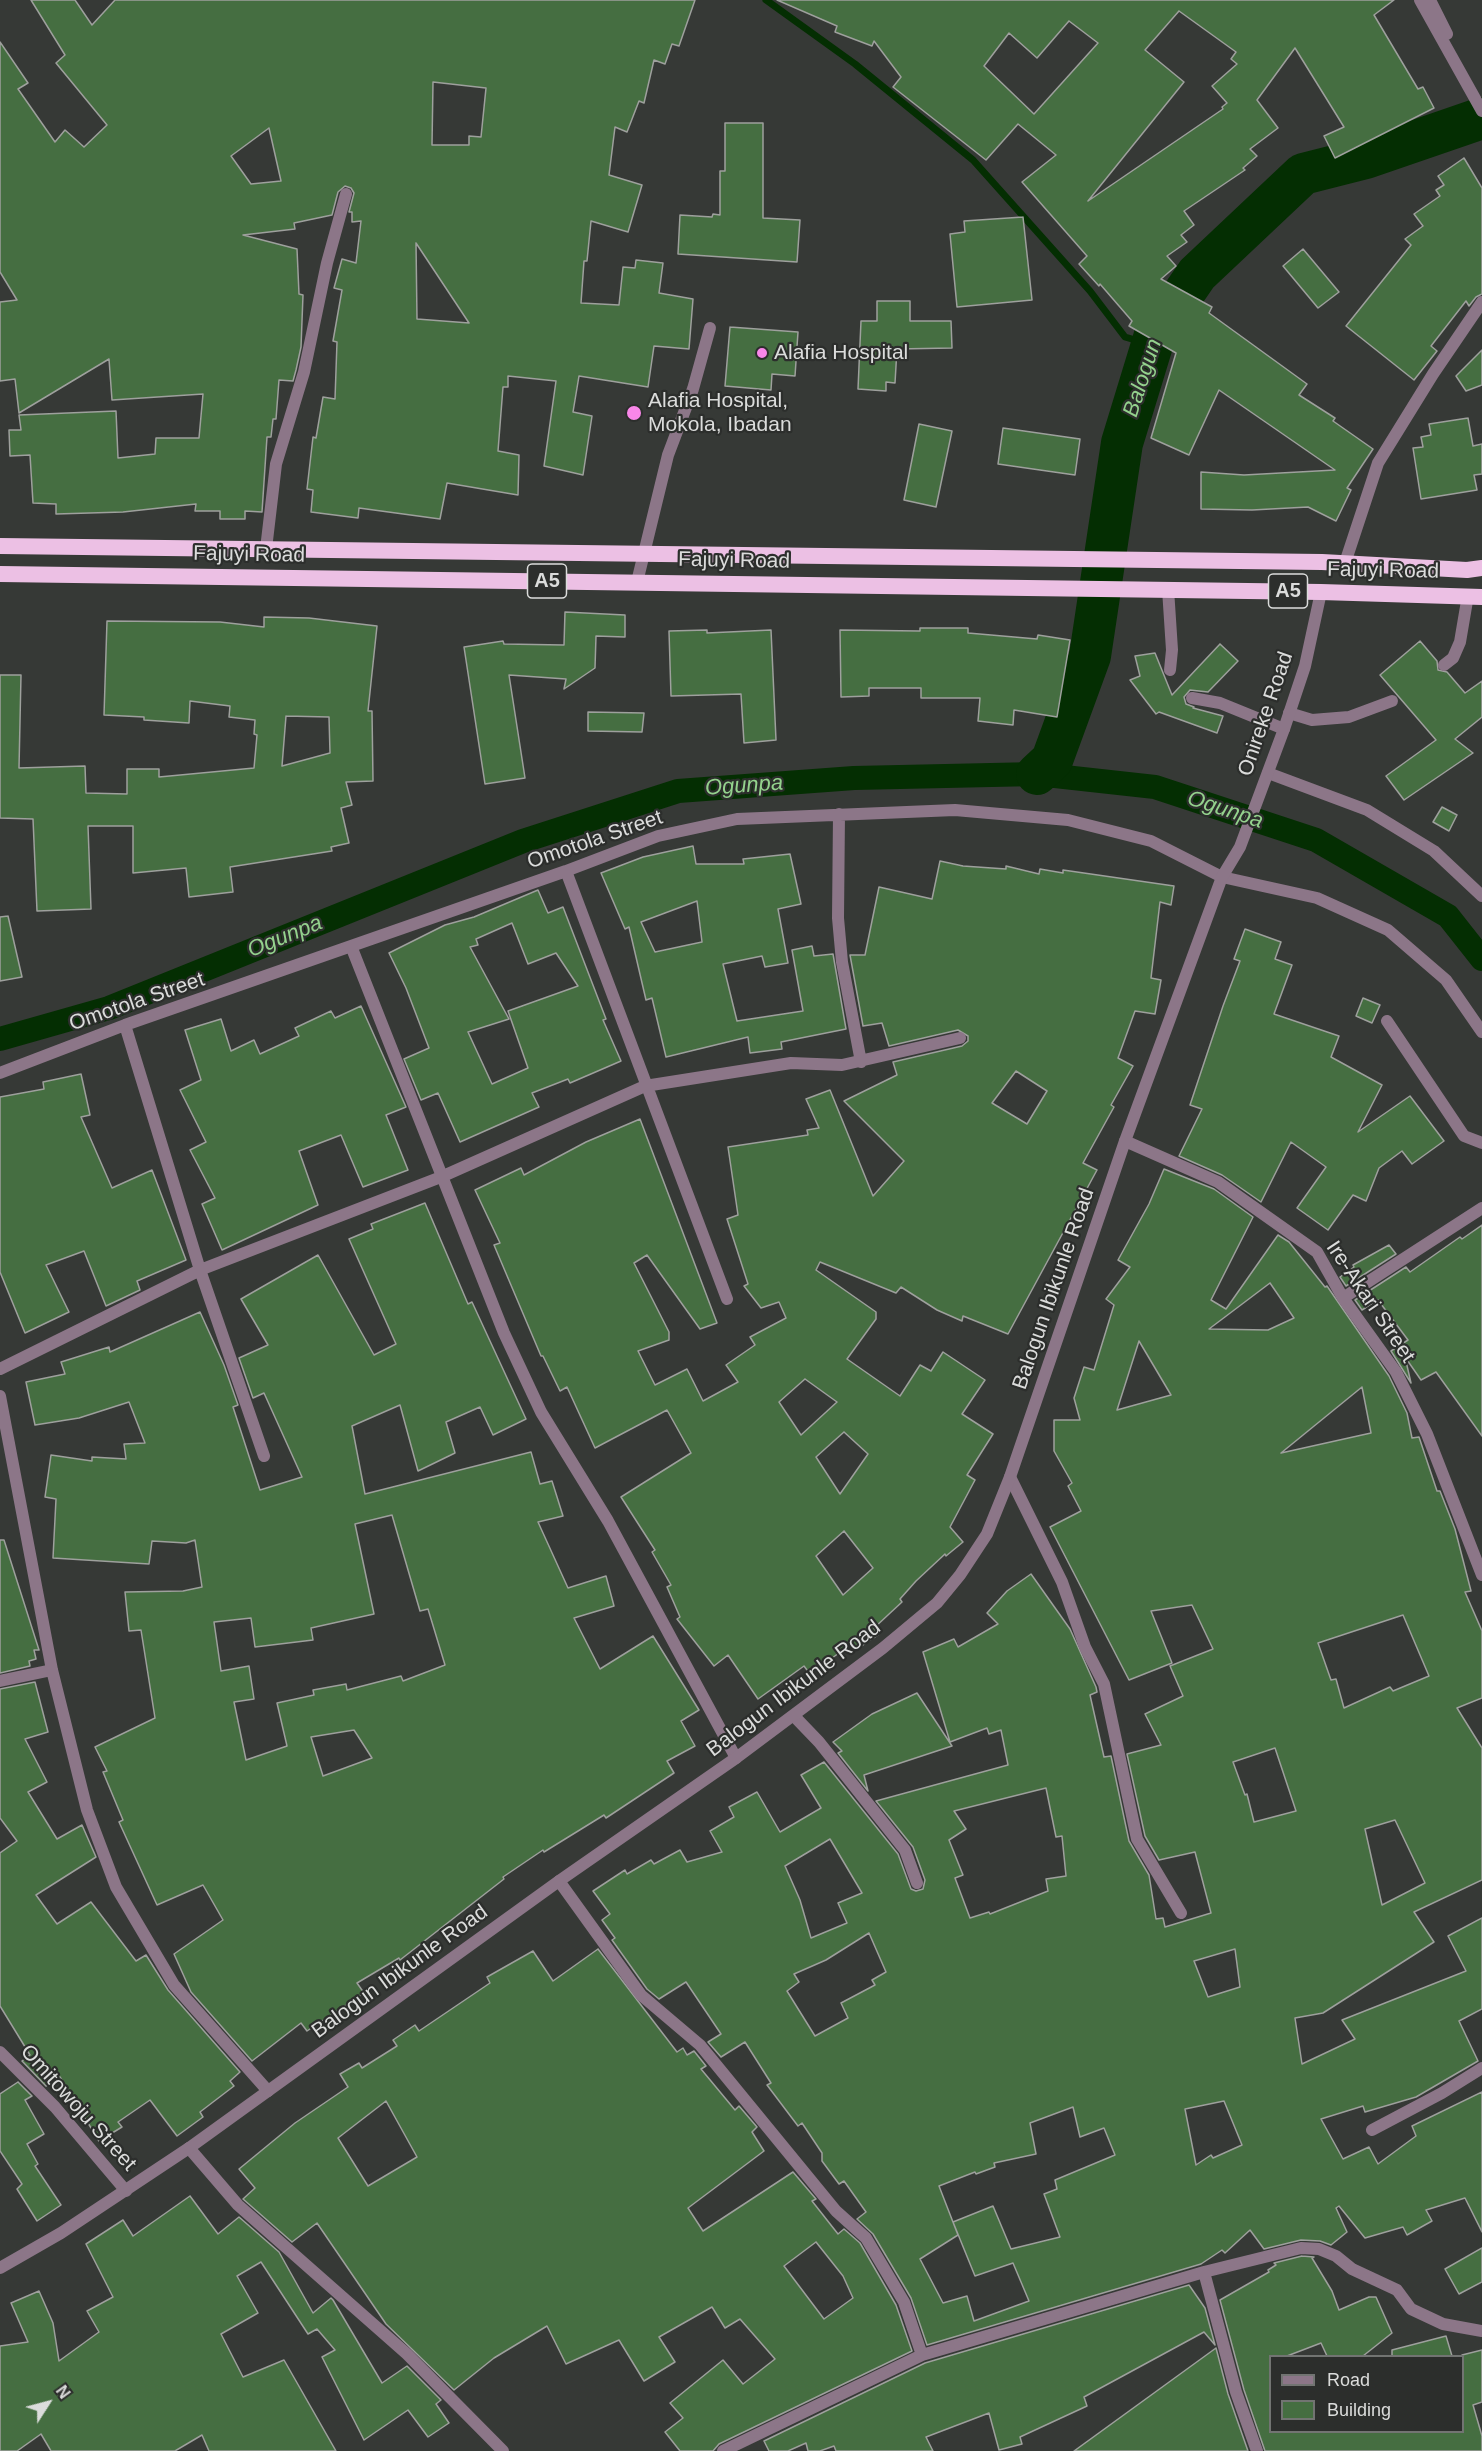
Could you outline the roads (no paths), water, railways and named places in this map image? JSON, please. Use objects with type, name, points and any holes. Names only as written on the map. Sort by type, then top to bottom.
[{"type":"highway","name":"Fajuyi Road","points":[[0,546],[1107,559],[1345,563],[1474,569]]},
{"type":"highway","name":"Fajuyi Road","points":[[0,574],[1168,589],[1475,596]]},
{"type":"street","points":[[1420,0],[1479,102]]},
{"type":"street","points":[[1430,0],[1479,102]]},
{"type":"street","points":[[266,549],[276,464],[304,372],[327,263],[346,194]]},
{"type":"street","points":[[1345,563],[1378,463],[1433,374],[1482,302]]},
{"type":"street","points":[[637,582],[664,466],[693,388],[710,328]]},
{"type":"street","points":[[1168,589],[1172,650],[1170,670]]},
{"type":"street","name":"Onireke Road","points":[[1240,847],[1305,666],[1321,592]]},
{"type":"street","points":[[1444,665],[1453,658],[1475,596]]},
{"type":"street","points":[[1192,698],[1220,704],[1284,729]]},
{"type":"street","points":[[1289,713],[1312,720],[1349,717],[1392,700]]},
{"type":"street","points":[[1268,773],[1367,810],[1434,851],[1482,896]]},
{"type":"street","name":"Omotola Street","points":[[0,1073],[125,1025],[566,871],[658,836],[726,821],[955,810],[1068,820],[1151,841],[1222,877],[1317,898],[1388,930],[1446,980],[1482,1032]]},
{"type":"street","points":[[839,814],[840,940],[861,1062]]},
{"type":"street","name":"Balogun Ibikunle Road","points":[[0,2268],[61,2233],[189,2148],[559,1881],[794,1716],[883,1648],[937,1603],[960,1575],[987,1534],[1010,1477],[1125,1141],[1222,877],[1240,847]]},
{"type":"street","points":[[566,871],[727,1299]]},
{"type":"street","points":[[351,946],[504,1333],[541,1412],[608,1521],[736,1758]]},
{"type":"street","points":[[1387,1021],[1464,1136],[1482,1143]]},
{"type":"street","points":[[125,1025],[200,1270],[264,1456]]},
{"type":"street","points":[[0,1369],[200,1270],[441,1177],[645,1086],[791,1063],[842,1065],[960,1038]]},
{"type":"street","name":"Ire-Akari Street","points":[[1125,1141],[1218,1182],[1317,1252],[1343,1298],[1396,1372],[1477,1543],[1482,1575]]},
{"type":"street","points":[[1343,1298],[1482,1208]]},
{"type":"street","points":[[0,1396],[52,1670],[87,1810],[116,1887],[174,1985],[268,2091]]},
{"type":"street","points":[[1010,1477],[1062,1582],[1085,1647],[1104,1684],[1137,1839],[1181,1914]]},
{"type":"street","points":[[0,1681],[52,1670]]},
{"type":"street","points":[[794,1716],[819,1742],[905,1850],[917,1883]]},
{"type":"street","points":[[559,1881],[641,1995],[700,2045],[836,2211],[866,2238],[904,2302],[922,2355]]},
{"type":"street","name":"Omitowoju Street","points":[[0,2052],[56,2107],[126,2191]]},
{"type":"street","points":[[1372,2130],[1442,2093],[1482,2068]]},
{"type":"street","points":[[189,2148],[238,2205],[407,2355],[503,2451]]},
{"type":"street","points":[[723,2451],[922,2355],[1043,2318],[1155,2288],[1204,2271],[1301,2248],[1319,2249],[1336,2256],[1352,2270],[1397,2290],[1411,2309],[1443,2324],[1482,2331]]},
{"type":"street","points":[[1204,2271],[1236,2392],[1257,2451]]},
{"type":"waterway","points":[[766,0],[855,64],[973,160],[1090,291],[1125,337],[1152,345]]},
{"type":"waterway","name":"Balogun","points":[[1037,774],[1052,760],[1090,656],[1122,443],[1155,335],[1197,274],[1303,174],[1366,158],[1482,118]]},
{"type":"waterway","name":"Ogunpa","points":[[0,1039],[109,1008],[523,841],[678,791],[854,778],[1037,774],[1155,787],[1316,840],[1448,916],[1482,959]]},
{"type":"place","name":"Alafia Hospital","points":[[762,353]]},
{"type":"place","name":"Alafia Hospital, Mokola, Ibadan","points":[[634,413]]}]
